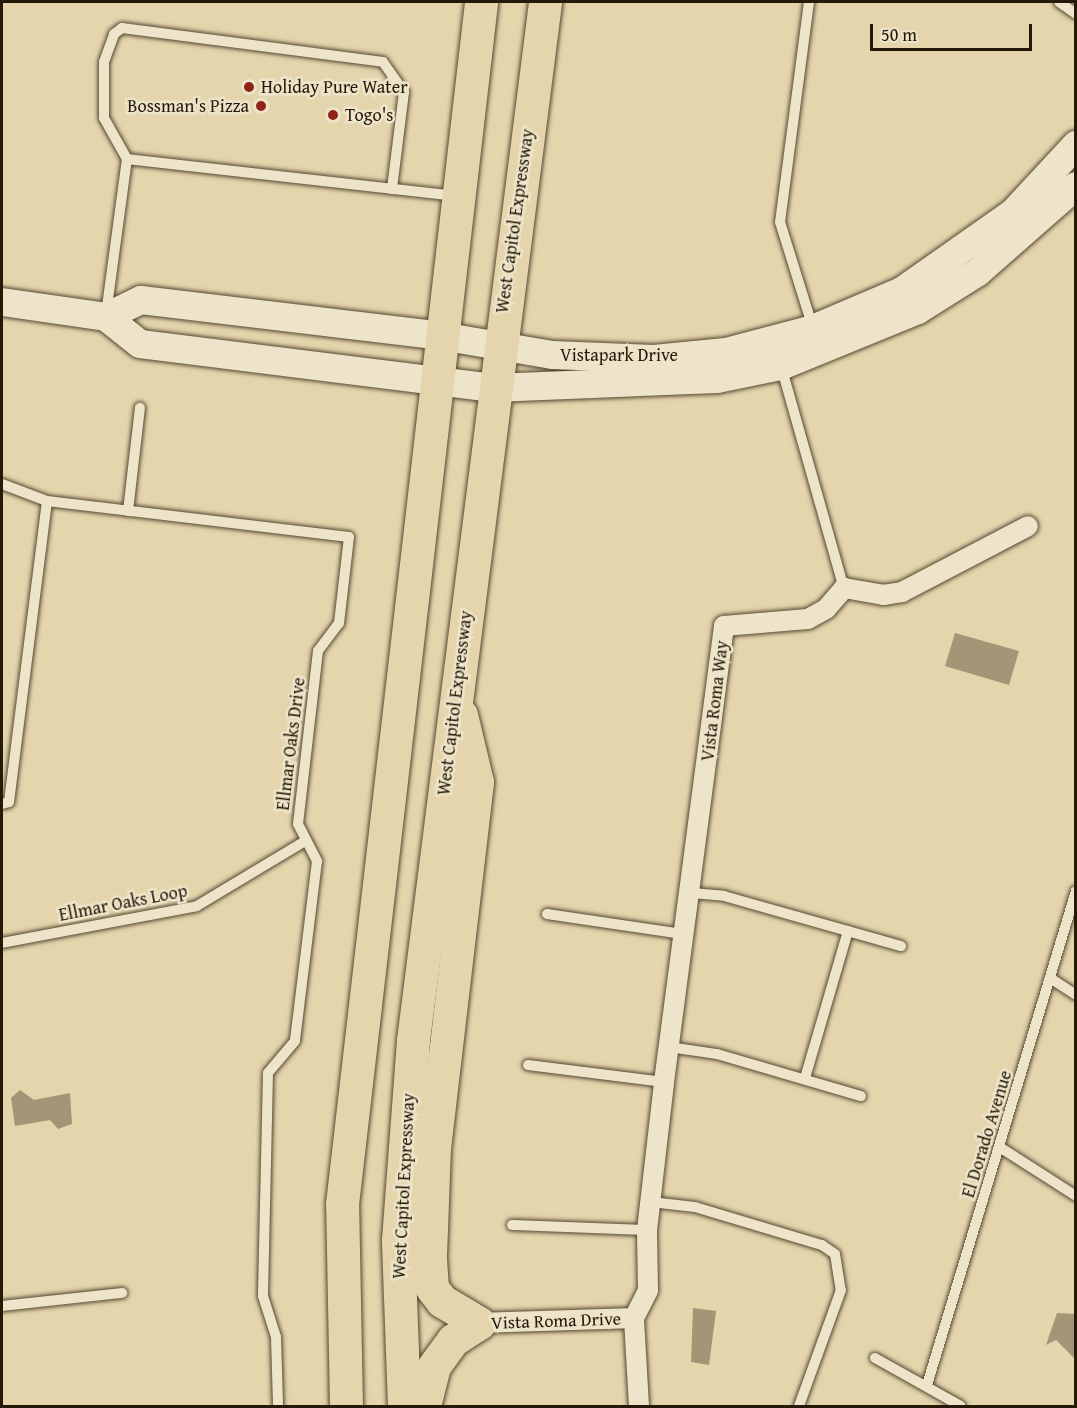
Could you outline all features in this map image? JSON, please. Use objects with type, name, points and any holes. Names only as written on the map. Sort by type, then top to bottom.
[{"type":"highway","points":[[346,1407],[342,1204],[435,382],[481,2]]},
{"type":"highway","name":"West Capitol Expressway","points":[[405,1407],[399,1328],[402,1152],[498,347],[545,2]]},
{"type":"highway","points":[[424,1407],[434,1366],[453,1340],[479,1323],[442,1301],[432,1288],[430,1256],[434,1148],[477,782],[456,692]]},
{"type":"street","name":"Vistapark Drive","points":[[1076,145],[1012,213],[958,255],[902,291],[813,329],[726,352],[654,359],[498,347],[441,336],[141,300],[106,317],[140,344],[435,382],[493,388],[656,385],[781,366],[918,310],[987,265],[1076,186]]},
{"type":"street","points":[[2,302],[106,317]]},
{"type":"street","points":[[844,588],[883,595],[902,592],[1028,526]]},
{"type":"street","name":"Vista Roma Way","points":[[639,1406],[634,1318],[648,1290],[647,1230],[683,934],[692,893],[724,626],[808,619],[826,609],[844,588]]},
{"type":"street","name":"Vista Roma Drive","points":[[479,1323],[634,1318]]},
{"type":"lane","points":[[809,2],[780,222],[813,329]]},
{"type":"lane","points":[[1059,2],[1076,15]]},
{"type":"lane","points":[[106,317],[127,159],[104,118],[104,62],[114,34],[122,28],[383,62],[404,92],[392,189]]},
{"type":"lane","points":[[127,159],[457,196]]},
{"type":"lane","points":[[781,366],[844,588]]},
{"type":"lane","points":[[128,511],[140,408]]},
{"type":"lane","name":"Ellmar Oaks Drive","points":[[2,484],[47,501],[349,537],[339,623],[318,651],[298,824],[317,861],[295,1041],[268,1073],[263,1296],[276,1337],[278,1407]]},
{"type":"lane","points":[[2,804],[9,802],[47,501]]},
{"type":"lane","name":"Ellmar Oaks Loop","points":[[2,943],[197,906],[305,841]]},
{"type":"lane","name":"El Dorado Avenue","points":[[927,1385],[1001,1148],[1076,891]]},
{"type":"lane","points":[[692,893],[901,946]]},
{"type":"lane","points":[[547,914],[683,934]]},
{"type":"lane","points":[[805,1078],[848,931]]},
{"type":"lane","points":[[1050,978],[1076,995]]},
{"type":"lane","points":[[669,1047],[805,1078],[861,1096]]},
{"type":"lane","points":[[528,1065],[664,1082]]},
{"type":"lane","points":[[1001,1148],[1076,1196]]},
{"type":"lane","points":[[651,1202],[695,1207],[822,1245],[835,1254],[842,1290],[799,1407]]},
{"type":"lane","points":[[512,1226],[647,1230]]},
{"type":"lane","points":[[2,1306],[122,1293]]},
{"type":"lane","points":[[875,1358],[927,1385],[961,1407]]},
{"type":"lane","name":"Vista Roma Way","points":[[632,1407],[639,1406]]},
{"type":"shaded area","points":[[955,633],[1019,651],[1009,685],[945,666]]},
{"type":"shaded area","points":[[20,1090],[34,1100],[70,1093],[72,1124],[58,1129],[50,1120],[15,1126],[11,1098]]},
{"type":"shaded area","points":[[693,1308],[716,1311],[709,1365],[691,1362]]},
{"type":"shaded area","points":[[1057,1313],[1075,1314],[1075,1359],[1056,1340],[1046,1345]]},
{"type":"place","name":"Holiday Pure Water","points":[[249,87]]},
{"type":"place","name":"Bossman's Pizza","points":[[261,106]]},
{"type":"place","name":"Togo's","points":[[333,115]]}]
